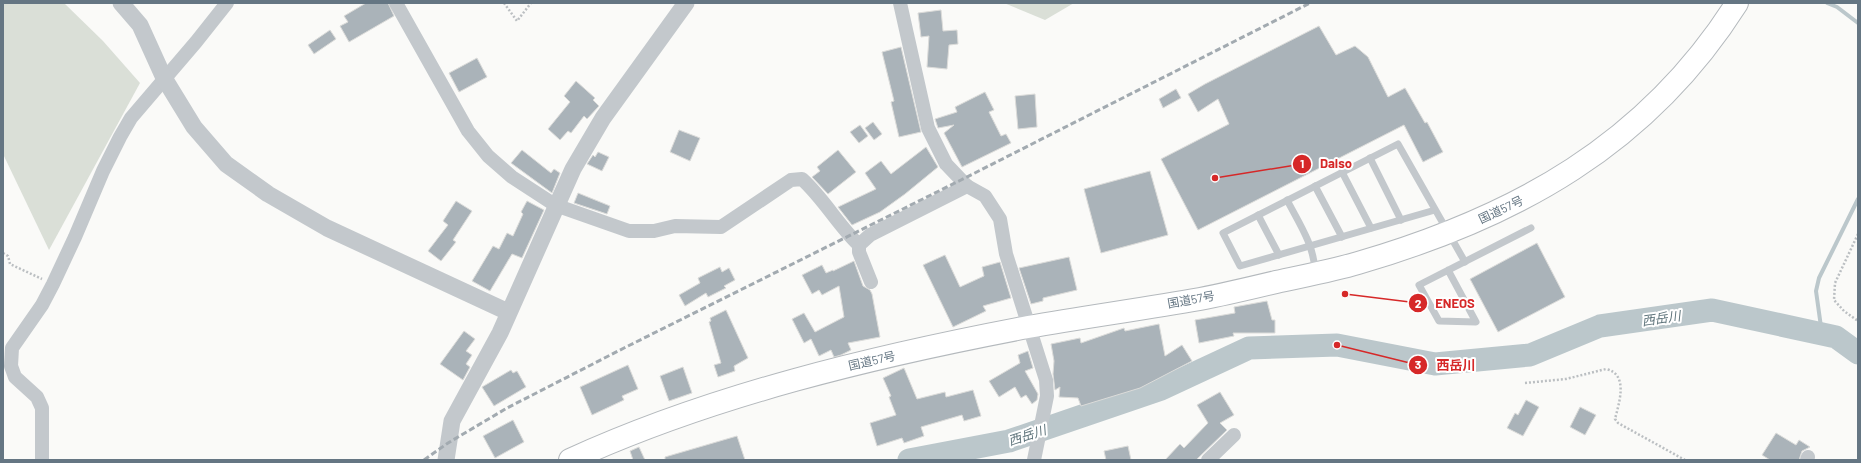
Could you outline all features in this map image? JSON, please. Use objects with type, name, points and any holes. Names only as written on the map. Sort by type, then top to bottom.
[{"type":"highway","name":"国道57号","points":[[570,460],[601,446],[739,396],[834,370],[922,349],[1028,327],[1203,298],[1357,264],[1448,233],[1536,192],[1586,162],[1610,144],[1657,104],[1719,32],[1737,3]]},
{"type":"street","points":[[121,3],[140,25],[164,78],[194,127],[226,164],[268,194],[327,228],[508,312]]},
{"type":"street","points":[[42,460],[42,408],[36,397],[15,377],[11,366],[12,348],[42,305],[53,284],[120,137],[131,118],[227,3]]},
{"type":"street","points":[[396,3],[468,131],[488,156],[512,177],[555,205],[629,231],[654,231],[675,226],[721,227],[791,180],[802,179],[814,190],[832,214],[859,245],[859,252],[871,282]]},
{"type":"street","points":[[446,460],[452,421],[496,340],[555,205],[573,169],[603,118],[686,3]]},
{"type":"street","points":[[900,3],[928,128],[946,164],[968,186],[985,196],[1000,219],[1006,254],[1046,380],[1047,396],[1034,460]]},
{"type":"street","points":[[859,245],[870,235],[968,186]]},
{"type":"street","points":[[1208,460],[1234,435]]},
{"type":"lane","points":[[1435,210],[1240,266],[1223,233],[1398,144],[1465,262]]},
{"type":"lane","points":[[1370,158],[1402,220]]},
{"type":"lane","points":[[1342,172],[1371,228]]},
{"type":"lane","points":[[1316,186],[1342,237]]},
{"type":"lane","points":[[1288,200],[1311,246],[1315,261],[1315,273]]},
{"type":"lane","points":[[1258,215],[1279,255]]},
{"type":"lane","points":[[1448,270],[1476,322],[1439,322],[1419,285],[1448,270],[1465,262],[1531,228]]},
{"type":"path","points":[[504,3],[516,21],[531,3]]},
{"type":"path","points":[[1858,234],[1835,283],[1834,300],[1858,321]]},
{"type":"path","points":[[3,253],[8,256],[10,264],[53,284]]},
{"type":"path","points":[[1525,383],[1566,379],[1606,369],[1611,370],[1616,374],[1622,392],[1615,419],[1618,423],[1685,460]]},
{"type":"shaded area","points":[[3,3],[64,3],[103,41],[140,83],[49,250],[3,154]]},
{"type":"shaded area","points":[[1004,3],[1074,3],[1045,20]]},
{"type":"building","points":[[366,3],[388,3],[394,16],[349,42],[340,26],[348,22],[344,16]]},
{"type":"building","points":[[941,10],[943,31],[957,30],[958,44],[949,45],[947,69],[927,67],[929,36],[921,37],[918,13]]},
{"type":"building","points":[[1319,26],[1336,55],[1355,46],[1368,57],[1388,97],[1405,88],[1425,123],[1427,122],[1443,152],[1423,162],[1404,125],[1198,230],[1161,159],[1229,124],[1218,99],[1198,112],[1188,94]]},
{"type":"building","points":[[330,30],[336,39],[314,54],[308,45]]},
{"type":"building","points":[[901,47],[921,132],[899,137],[891,102],[894,101],[882,52]]},
{"type":"building","points":[[477,58],[487,77],[459,92],[449,73]]},
{"type":"building","points":[[576,81],[595,98],[593,100],[599,106],[587,119],[584,116],[571,133],[568,131],[560,140],[548,129],[570,102],[564,96]]},
{"type":"building","points":[[1176,89],[1181,98],[1163,108],[1159,99]]},
{"type":"building","points":[[985,92],[994,110],[989,112],[1001,136],[1006,134],[1011,143],[962,167],[944,133],[954,125],[938,128],[935,119],[957,112],[955,107]]},
{"type":"building","points":[[1035,94],[1037,127],[1018,129],[1015,96]]},
{"type":"building","points":[[873,122],[882,134],[874,140],[865,128]]},
{"type":"building","points":[[860,125],[868,136],[859,143],[850,132]]},
{"type":"building","points":[[679,130],[700,138],[690,161],[670,152]]},
{"type":"building","points":[[926,147],[938,167],[880,212],[852,225],[838,207],[876,189],[865,173],[881,161],[891,174]]},
{"type":"building","points":[[522,150],[551,173],[554,169],[560,173],[552,193],[511,163]]},
{"type":"building","points":[[838,150],[856,172],[828,194],[812,177],[820,171],[817,167]]},
{"type":"building","points":[[598,152],[609,157],[602,171],[587,164],[593,155],[595,157]]},
{"type":"building","points":[[1150,171],[1168,235],[1101,253],[1084,189]]},
{"type":"building","points":[[578,193],[610,206],[607,214],[574,203]]},
{"type":"building","points":[[456,201],[472,211],[453,240],[456,242],[441,261],[428,251],[448,225],[443,221]]},
{"type":"building","points":[[527,201],[544,210],[522,258],[512,254],[490,291],[472,281],[493,246],[499,249],[507,233],[513,236],[523,214],[521,212]]},
{"type":"building","points":[[1537,243],[1565,297],[1498,332],[1470,279]]},
{"type":"building","points":[[945,255],[960,287],[984,276],[982,267],[1000,262],[1011,298],[983,306],[986,311],[953,327],[923,265]]},
{"type":"building","points":[[1069,257],[1077,290],[1043,298],[1043,301],[1031,304],[1019,268]]},
{"type":"building","points":[[854,261],[863,286],[870,290],[872,294],[880,337],[848,343],[851,350],[841,355],[834,357],[831,350],[819,356],[811,339],[804,343],[792,319],[804,313],[815,332],[844,317],[839,286],[822,295],[819,290],[812,294],[802,275],[822,265],[826,273]]},
{"type":"building","points":[[720,267],[722,272],[729,268],[735,280],[724,286],[726,288],[708,297],[706,293],[685,306],[679,295],[700,283],[698,278]]},
{"type":"building","points":[[1267,301],[1272,320],[1275,320],[1275,333],[1233,333],[1234,336],[1199,343],[1195,320],[1235,313],[1234,307]]},
{"type":"building","points":[[726,310],[748,358],[734,366],[735,371],[718,377],[714,365],[721,363],[709,322],[711,321],[710,318]]},
{"type":"building","points":[[1159,324],[1165,356],[1182,345],[1192,361],[1140,388],[1081,406],[1078,398],[1059,397],[1060,387],[1055,390],[1053,374],[1054,361],[1051,344],[1080,338],[1081,343],[1124,328],[1125,331]]},
{"type":"building","points":[[464,331],[475,339],[466,351],[472,355],[466,364],[470,367],[463,380],[440,364]]},
{"type":"building","points":[[1028,351],[1033,368],[1025,371],[1038,394],[1037,400],[1032,404],[1026,395],[1021,398],[1015,387],[999,397],[989,381],[1020,363],[1018,355]]},
{"type":"building","points":[[628,365],[638,389],[622,396],[624,400],[592,415],[580,387]]},
{"type":"building","points":[[683,367],[692,393],[669,401],[660,376]]},
{"type":"building","points":[[904,368],[917,399],[945,392],[946,397],[973,390],[981,416],[964,421],[962,415],[921,427],[924,436],[904,443],[902,438],[877,446],[870,423],[896,415],[889,397],[891,396],[883,378]]},
{"type":"building","points":[[511,370],[513,373],[517,371],[526,387],[494,406],[482,387]]},
{"type":"building","points":[[1220,392],[1234,415],[1220,423],[1227,430],[1196,460],[1165,460],[1180,444],[1184,448],[1208,423],[1197,405]]},
{"type":"building","points":[[1526,400],[1539,407],[1523,436],[1507,428],[1515,413],[1518,415]]},
{"type":"building","points":[[1580,407],[1596,415],[1585,435],[1570,427]]},
{"type":"building","points":[[513,420],[524,442],[495,458],[483,436]]},
{"type":"building","points":[[1776,433],[1796,445],[1799,440],[1810,447],[1802,451],[1799,460],[1770,460],[1762,455]]},
{"type":"building","points":[[737,436],[745,460],[665,460],[665,457]]},
{"type":"building","points":[[1128,446],[1131,460],[1106,460],[1104,451]]},
{"type":"building","points":[[639,447],[645,460],[633,460],[630,451]]},
{"type":"waterway","points":[[1827,3],[1837,7],[1858,23]]},
{"type":"waterway","points":[[1822,334],[1816,291],[1819,278],[1858,199]]},
{"type":"waterway","name":"西岳川","points":[[909,460],[1009,441],[1161,389],[1249,348],[1337,345],[1435,364],[1530,355],[1600,326],[1712,310],[1836,337],[1858,353]]},
{"type":"railway","points":[[424,460],[448,443],[507,408],[1310,3]]},
{"type":"place","name":"Daiso","points":[[1215,178]]},
{"type":"place","name":"ENEOS","points":[[1345,294]]},
{"type":"place","name":"西岳川","points":[[1337,345]]}]
